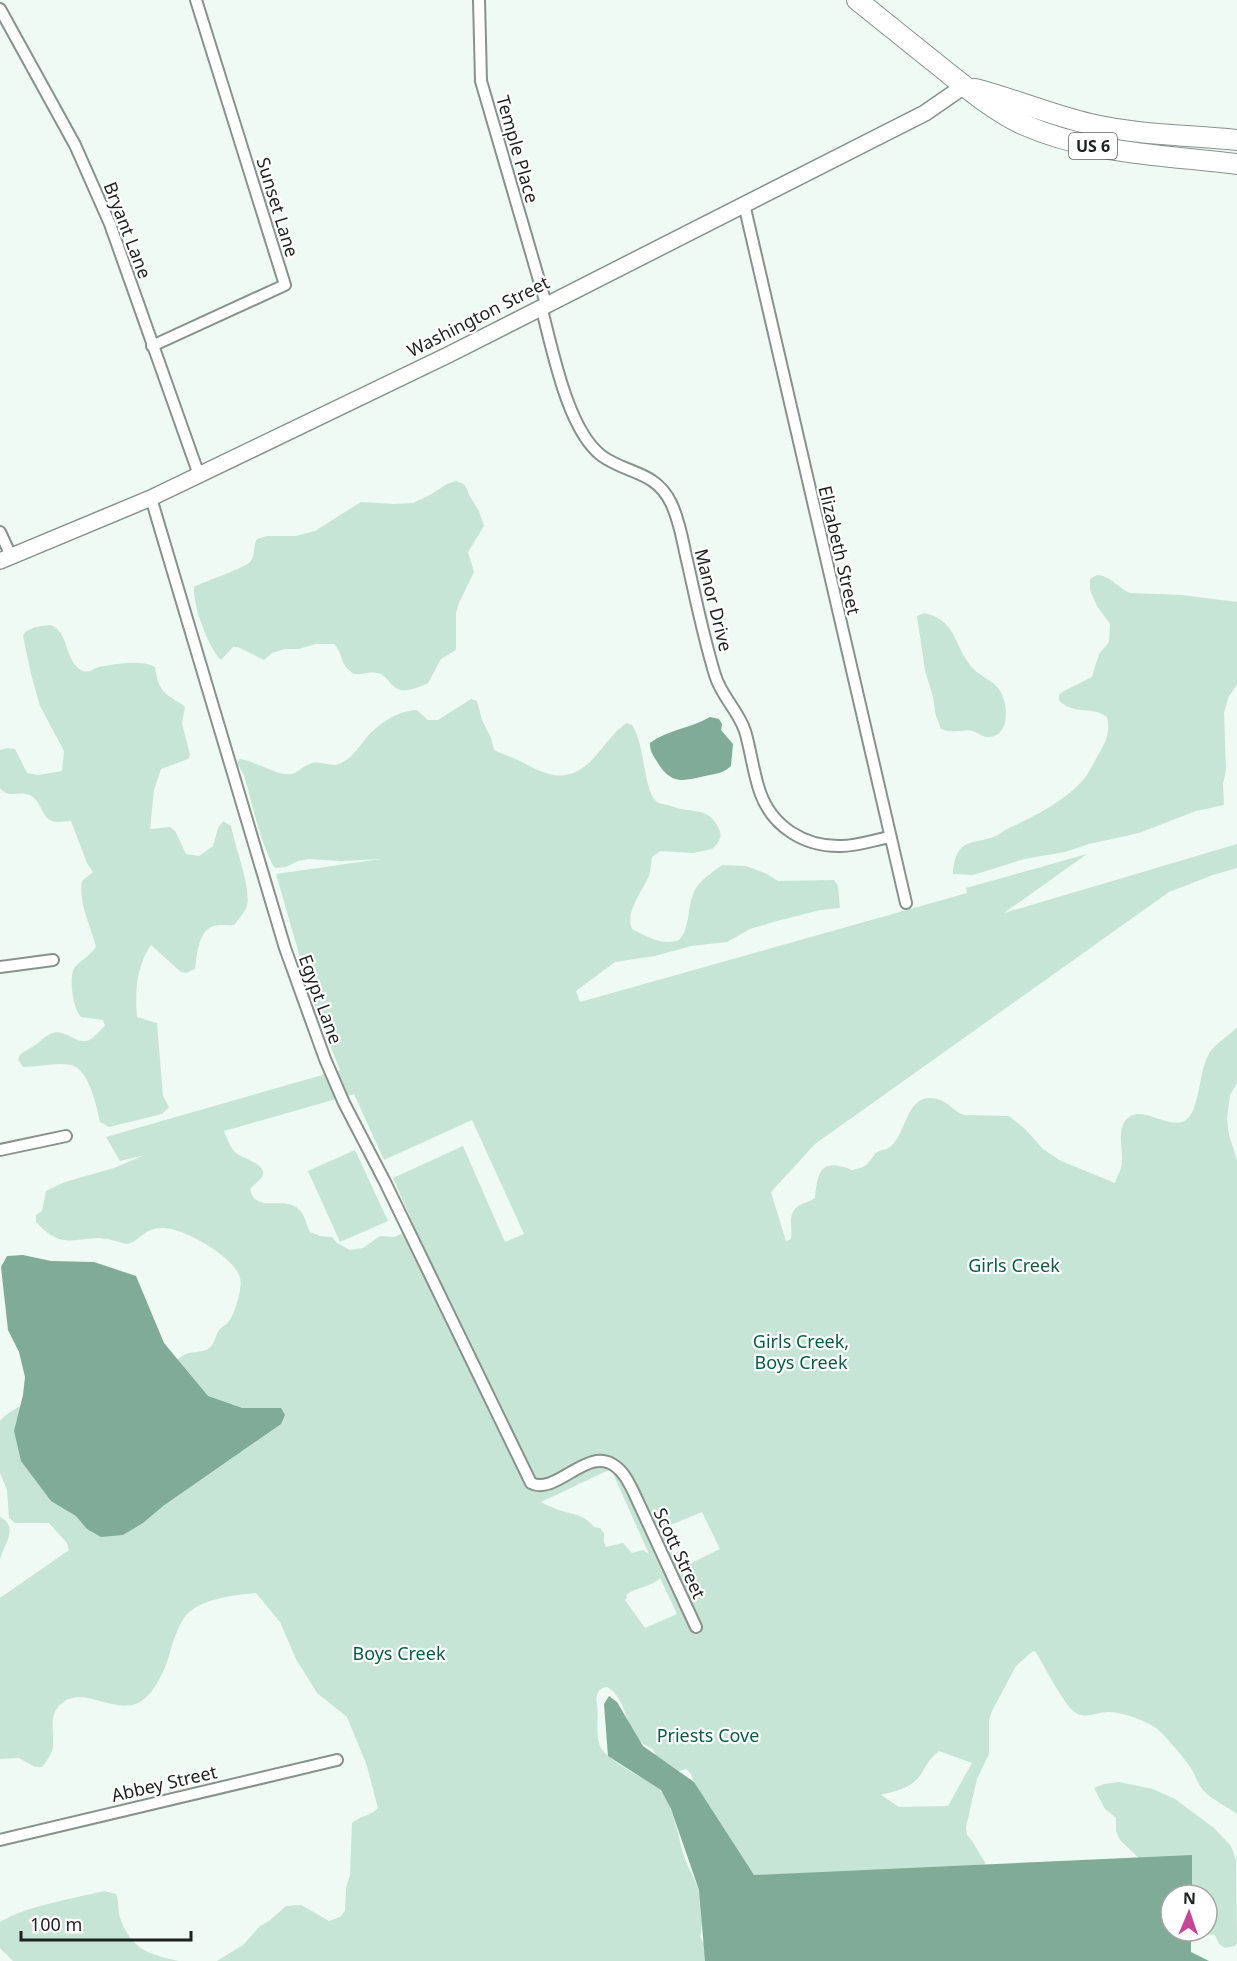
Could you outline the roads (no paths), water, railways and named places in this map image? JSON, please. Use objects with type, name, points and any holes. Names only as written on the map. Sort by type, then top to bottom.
[{"type":"highway","name":"US 6","points":[[857,0],[964,86],[1010,118],[1061,138],[1121,152],[1237,164]]},
{"type":"highway","name":"US 6","points":[[964,86],[1092,124],[1237,140]]},
{"type":"main road","name":"Washington Street","points":[[6,559],[151,498],[448,355],[925,113],[964,86]]},
{"type":"street","name":"Sunset Lane","points":[[152,346],[285,285],[196,0]]},
{"type":"street","name":"Temple Place","points":[[479,0],[479,61],[484,92],[544,305]]},
{"type":"street","name":"Bryant Lane","points":[[0,9],[75,145],[110,224],[199,475]]},
{"type":"street","name":"Elizabeth Street","points":[[744,204],[906,903]]},
{"type":"street","name":"Manor Drive","points":[[544,305],[570,407],[584,436],[601,455],[649,477],[661,488],[671,503],[680,529],[717,683],[744,728],[758,787],[765,805],[792,834],[816,844],[848,846],[890,837]]},
{"type":"street","name":"Egypt Lane","points":[[151,498],[285,948],[325,1059],[344,1103],[385,1182],[531,1483]]},
{"type":"street","points":[[0,532],[6,559]]},
{"type":"street","points":[[0,967],[53,960]]},
{"type":"street","points":[[0,1150],[66,1136]]},
{"type":"street","name":"Scott Street","points":[[531,1483],[544,1486],[590,1463],[610,1463],[620,1470],[634,1493],[696,1627]]},
{"type":"street","name":"Abbey Street","points":[[0,1840],[337,1760]]},
{"type":"park label","name":"Girls Creek","points":[[1014,1265]]},
{"type":"park label","name":"Girls Creek, Boys Creek","points":[[801,1351]]},
{"type":"park label","name":"Boys Creek","points":[[399,1653]]},
{"type":"park label","name":"Priests Cove","points":[[708,1735]]}]
